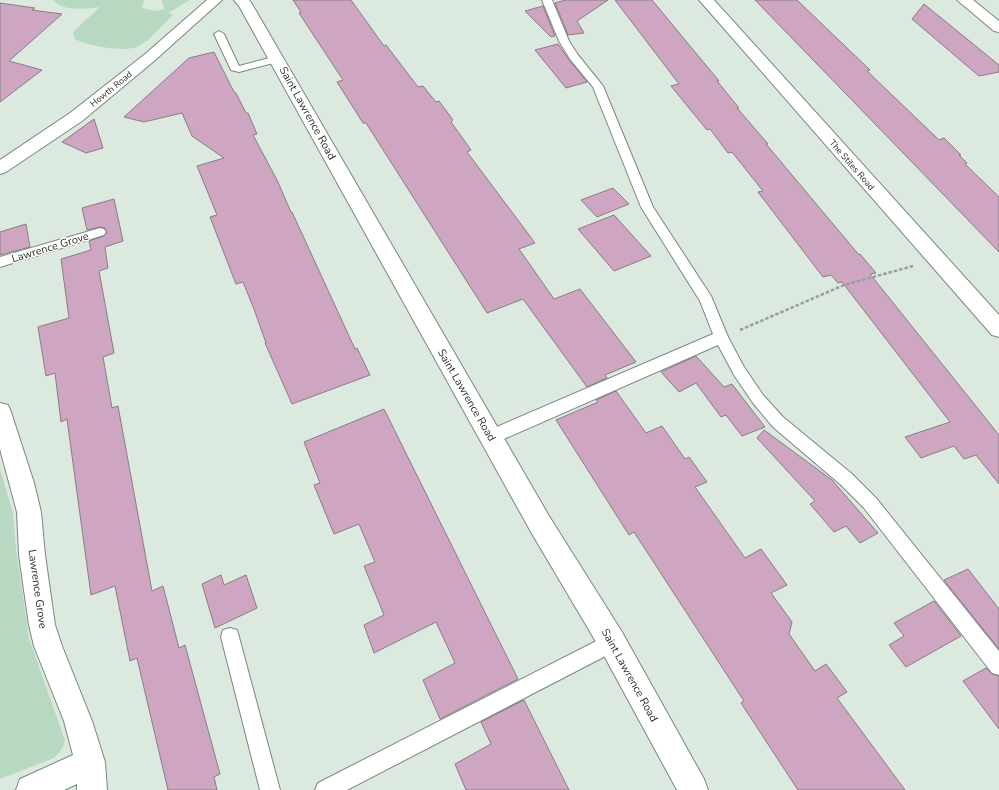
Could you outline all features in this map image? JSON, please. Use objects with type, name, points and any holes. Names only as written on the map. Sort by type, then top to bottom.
[{"type":"street","name":"Howth Road","points":[[0,168],[76,117],[149,58],[215,0]]},
{"type":"street","name":"Saint Lawrence Road","points":[[241,0],[245,4],[277,59],[540,524],[612,642],[693,790]]},
{"type":"street","name":"The Stiles Road","points":[[706,0],[999,329]]},
{"type":"street","points":[[964,0],[999,28]]},
{"type":"street","name":"Lawrence Grove","points":[[0,412],[22,483],[29,512],[32,555],[42,625],[48,646],[78,721],[91,776],[31,790]]},
{"type":"lane","points":[[547,0],[564,41],[574,57],[598,86],[647,207],[706,300],[720,337],[739,371],[758,399],[778,422],[829,466],[846,478],[870,503],[999,666]]},
{"type":"lane","points":[[219,34],[235,68],[239,69],[277,59]]},
{"type":"lane","name":"Lawrence Grove","points":[[0,262],[100,232]]},
{"type":"lane","points":[[491,437],[720,337]]},
{"type":"lane","points":[[230,637],[270,790]]},
{"type":"lane","points":[[325,790],[612,642]]},
{"type":"path","points":[[720,337],[743,329],[844,285],[936,260]]},
{"type":"green space","points":[[53,0],[144,0],[142,8],[155,11],[164,9],[162,0],[190,0],[168,13],[173,15],[152,36],[139,46],[133,48],[116,49],[88,44],[75,39],[73,33],[75,30],[100,7],[75,9],[57,4]]},
{"type":"green space","points":[[0,469],[13,513],[16,549],[29,638],[65,741],[62,749],[54,758],[0,779]]},
{"type":"building","points":[[293,0],[351,0],[384,46],[386,45],[418,87],[423,86],[436,102],[439,101],[453,120],[451,122],[471,150],[467,152],[535,243],[519,249],[554,299],[580,289],[636,362],[605,375],[607,378],[587,387],[523,299],[487,313],[366,123],[363,123],[337,82],[343,80],[299,13],[301,12]]},
{"type":"building","points":[[565,0],[608,0],[577,21],[584,33],[568,35],[555,3]]},
{"type":"building","points":[[615,0],[652,0],[719,81],[717,81],[739,108],[737,108],[768,144],[766,144],[859,255],[860,254],[876,273],[870,274],[999,435],[999,484],[976,455],[964,459],[954,446],[921,458],[905,437],[950,422],[842,282],[838,283],[831,275],[823,277],[758,192],[763,191],[732,152],[728,153],[710,129],[707,130],[671,86],[679,84]]},
{"type":"building","points":[[755,0],[797,0],[870,70],[867,71],[939,140],[944,138],[961,155],[959,155],[967,163],[965,164],[999,197],[999,252]]},
{"type":"building","points":[[0,3],[35,8],[32,10],[62,14],[9,61],[42,70],[0,102]]},
{"type":"building","points":[[924,4],[999,65],[999,72],[979,76],[912,19]]},
{"type":"building","points":[[543,6],[555,36],[551,37],[525,11]]},
{"type":"building","points":[[558,44],[587,82],[566,88],[535,50]]},
{"type":"building","points":[[214,52],[234,92],[236,93],[246,113],[248,113],[257,134],[253,135],[277,180],[355,349],[357,348],[370,375],[292,404],[265,343],[243,282],[236,284],[210,217],[217,215],[197,166],[224,158],[192,136],[182,113],[144,122],[124,117],[189,58]]},
{"type":"building","points":[[94,119],[103,148],[86,153],[62,142]]},
{"type":"building","points":[[613,188],[629,204],[597,217],[581,200]]},
{"type":"building","points":[[114,199],[123,241],[105,247],[108,268],[99,271],[114,353],[103,357],[112,408],[118,406],[152,591],[163,586],[179,648],[185,645],[220,774],[214,777],[217,790],[168,790],[137,658],[130,661],[115,586],[91,595],[67,419],[61,422],[55,373],[46,376],[38,327],[69,318],[61,259],[91,250],[89,241],[104,236],[107,233],[105,228],[100,227],[87,230],[82,208]]},
{"type":"building","points":[[614,215],[651,256],[614,271],[578,229]]},
{"type":"building","points":[[26,224],[30,247],[0,255],[0,232]]},
{"type":"building","points":[[696,356],[724,387],[732,384],[765,427],[742,436],[726,415],[721,417],[696,383],[679,392],[661,372]]},
{"type":"building","points":[[616,391],[646,433],[662,426],[685,459],[689,457],[707,482],[695,487],[745,558],[761,549],[787,585],[771,593],[792,622],[789,634],[815,671],[826,664],[847,692],[837,698],[905,790],[798,790],[741,703],[744,701],[634,532],[629,535],[556,420],[598,402],[596,400]]},
{"type":"building","points":[[384,409],[518,679],[440,719],[423,680],[455,663],[436,622],[374,653],[364,625],[384,615],[364,566],[375,562],[359,524],[334,534],[314,485],[320,483],[304,442]]},
{"type":"building","points":[[764,430],[832,480],[878,533],[860,543],[846,526],[834,532],[810,504],[815,501],[757,438]]},
{"type":"building","points":[[968,569],[999,609],[999,649],[944,580]]},
{"type":"building","points":[[221,575],[224,585],[246,575],[257,608],[215,628],[202,584]]},
{"type":"building","points":[[934,601],[961,636],[906,667],[889,645],[904,636],[894,623]]},
{"type":"building","points":[[986,668],[992,674],[999,676],[999,729],[963,681]]},
{"type":"building","points":[[524,700],[569,790],[466,790],[455,764],[491,744],[481,722]]}]
